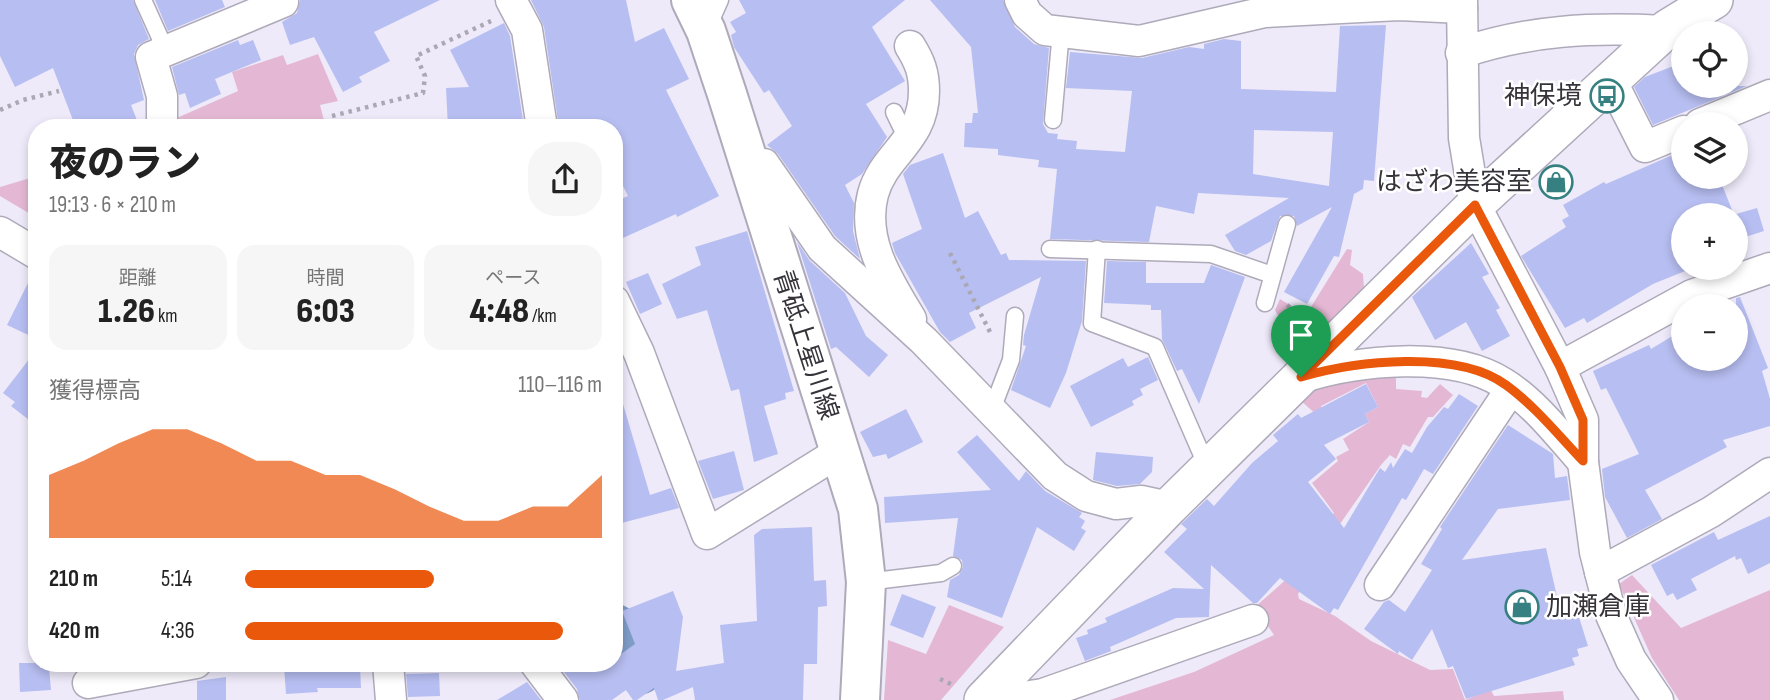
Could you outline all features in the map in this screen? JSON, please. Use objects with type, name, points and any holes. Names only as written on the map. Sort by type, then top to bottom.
[{"type":"main road","name":"青砥上星川線","points":[[710,7],[747,164],[858,509],[866,582],[860,700]]},
{"type":"street","points":[[162,119],[162,96],[152,57],[283,2],[282,0]]},
{"type":"street","points":[[1020,0],[1027,14],[1045,30],[1139,41],[1265,12],[1462,4],[1464,138],[1475,205],[1560,367],[1583,420],[1583,461],[1600,572],[1611,615],[1631,660],[1658,700]]},
{"type":"street","points":[[969,693],[1170,507],[1475,205],[1664,32],[1714,0]]},
{"type":"street","points":[[513,5],[527,30],[541,119]]},
{"type":"street","points":[[1461,53],[1494,42],[1541,32],[1602,28],[1664,32]]},
{"type":"street","points":[[910,47],[922,64],[924,112],[908,141],[888,165],[873,193],[870,218],[874,244],[883,272],[924,341]]},
{"type":"street","points":[[1611,80],[1644,147],[1671,136]]},
{"type":"street","points":[[1729,112],[1770,95]]},
{"type":"street","points":[[747,164],[764,164],[822,248],[924,341],[1055,476],[1086,496],[1116,504],[1140,501],[1170,507]]},
{"type":"street","points":[[1,236],[28,250]]},
{"type":"street","points":[[1560,367],[1692,295],[1770,268]]},
{"type":"street","points":[[623,320],[639,353],[707,534],[839,452]]},
{"type":"street","points":[[1301,377],[1368,363],[1419,363],[1484,373],[1511,389],[1583,461]]},
{"type":"street","points":[[1380,585],[1511,389]]},
{"type":"street","points":[[1600,572],[1711,512],[1770,473]]},
{"type":"street","points":[[1003,700],[1043,695],[1253,620]]},
{"type":"street","points":[[88,683],[147,672]]},
{"type":"street","points":[[389,672],[391,700]]},
{"type":"street","points":[[543,672],[563,700]]},
{"type":"lane","points":[[142,0],[166,51]]},
{"type":"lane","points":[[1053,120],[1061,32]]},
{"type":"lane","points":[[894,112],[908,141]]},
{"type":"lane","points":[[1265,303],[1287,225]]},
{"type":"lane","points":[[1050,249],[1212,254],[1272,275]]},
{"type":"lane","points":[[1097,250],[1092,323],[1155,347],[1208,469]]},
{"type":"lane","points":[[991,412],[1010,360],[1015,316]]},
{"type":"lane","points":[[866,582],[941,573],[953,566]]},
{"type":"path","points":[[332,116],[423,93],[425,76],[416,56],[513,5]]},
{"type":"path","points":[[0,110],[23,100],[59,91]]},
{"type":"path","points":[[950,253],[995,341]]},
{"type":"path","points":[[940,679],[969,693]]},
{"type":"shaded area","points":[[318,54],[338,101],[320,105],[324,119],[175,119],[238,91],[232,72],[283,55],[287,65]]},
{"type":"shaded area","points":[[28,179],[28,213],[0,196],[0,187]]},
{"type":"shaded area","points":[[1347,249],[1352,250],[1350,265],[1363,274],[1364,289],[1298,353],[1275,310],[1280,299],[1306,315]]},
{"type":"shaded area","points":[[1396,372],[1396,389],[1422,391],[1421,397],[1427,398],[1440,384],[1453,395],[1433,417],[1428,417],[1410,447],[1403,444],[1396,459],[1390,455],[1381,465],[1324,547],[1318,565],[1298,594],[1299,599],[1335,616],[1371,641],[1430,670],[1453,669],[1465,700],[1110,700],[1194,672],[1274,635],[1255,607],[1290,576],[1310,543],[1334,513],[1312,483],[1338,461],[1336,457],[1349,450],[1343,439],[1369,422],[1365,414],[1378,407],[1366,383],[1321,406],[1324,412],[1319,417],[1299,399],[1313,385]]},
{"type":"shaded area","points":[[1632,575],[1681,628],[1770,590],[1770,700],[1679,700],[1652,658],[1619,584]]},
{"type":"shaded area","points":[[949,605],[1004,627],[941,700],[884,700],[888,640],[926,654]]},
{"type":"shaded area","points":[[1491,690],[1494,696],[1563,691],[1564,700],[1465,700]]},
{"type":"building","points":[[0,0],[133,0],[149,39],[138,45],[134,54],[144,100],[131,105],[136,119],[73,119],[53,68],[15,87],[0,56]]},
{"type":"building","points":[[155,0],[222,0],[225,7],[168,31]]},
{"type":"building","points":[[300,0],[440,0],[374,32],[390,61],[359,77],[362,82],[343,92],[314,37],[290,45],[282,22],[297,13]]},
{"type":"building","points":[[531,0],[626,0],[635,42],[664,28],[689,79],[666,90],[719,196],[677,217],[676,214],[623,238],[623,198],[628,196],[623,186],[623,119],[558,119],[544,27]]},
{"type":"building","points":[[739,0],[905,0],[872,27],[905,81],[866,104],[887,137],[862,174],[845,185],[854,203],[853,231],[860,259],[835,236],[778,154],[767,145],[792,126],[769,90],[764,93],[734,47],[731,35],[736,32],[730,22],[746,13]]},
{"type":"building","points":[[930,0],[1003,0],[1015,27],[1034,44],[1049,48],[1043,124],[1048,133],[1058,134],[1057,139],[1077,141],[1076,149],[1125,152],[1132,91],[1066,88],[1070,52],[1142,58],[1189,47],[1204,49],[1204,44],[1224,39],[1241,41],[1241,89],[1336,92],[1340,26],[1386,25],[1374,181],[1364,180],[1363,189],[1354,194],[1339,257],[1334,256],[1307,304],[1284,292],[1332,207],[1297,226],[1294,216],[1280,216],[1271,241],[1246,255],[1235,251],[1225,235],[1289,198],[1198,193],[1194,214],[1156,206],[1149,242],[1050,239],[1057,169],[1038,167],[1039,160],[998,155],[998,149],[964,147],[965,123],[972,123],[973,113],[978,113],[971,47]],"holes":[[[1254,130],[1333,132],[1329,186],[1253,174]]]},
{"type":"building","points":[[504,23],[510,36],[523,119],[448,119],[446,88],[469,87],[450,50]]},
{"type":"building","points":[[238,40],[240,45],[253,40],[261,60],[215,79],[221,94],[190,108],[185,93],[179,95],[172,67]]},
{"type":"building","points":[[1671,67],[1671,98],[1718,98],[1684,112],[1671,112],[1671,118],[1653,125],[1634,87],[1645,77]]},
{"type":"building","points":[[943,153],[965,218],[978,211],[1001,255],[1006,253],[1009,260],[1086,261],[1082,321],[1066,373],[1050,408],[1011,390],[1026,346],[1023,345],[1024,335],[1041,277],[969,313],[976,328],[950,342],[940,332],[895,253],[892,243],[922,229],[903,174],[910,165]]},
{"type":"building","points":[[1671,156],[1671,189],[1724,189],[1729,203],[1671,203],[1671,277],[1653,284],[1587,323],[1584,318],[1565,328],[1521,256],[1566,227],[1562,220],[1569,216],[1563,205],[1604,182],[1606,184]]},
{"type":"building","points":[[1757,208],[1764,231],[1748,236],[1748,211]]},
{"type":"building","points":[[747,231],[794,391],[785,393],[786,399],[764,406],[778,454],[754,462],[739,389],[731,391],[707,310],[677,319],[662,284],[701,265],[695,247]]},
{"type":"building","points":[[797,242],[810,261],[845,293],[866,336],[888,355],[869,377],[836,347],[831,349]]},
{"type":"building","points":[[1471,243],[1489,274],[1482,277],[1500,308],[1496,310],[1510,336],[1482,351],[1466,322],[1435,340],[1412,297]]},
{"type":"building","points":[[1107,261],[1146,262],[1146,283],[1204,283],[1211,265],[1245,277],[1199,404],[1182,369],[1177,371],[1162,339],[1161,310],[1151,310],[1151,305],[1104,303]]},
{"type":"building","points":[[648,273],[662,304],[640,314],[626,282]]},
{"type":"building","points":[[28,283],[28,335],[7,325]]},
{"type":"building","points":[[1748,317],[1768,368],[1762,371],[1770,399],[1770,426],[1723,440],[1727,447],[1645,490],[1662,519],[1627,538],[1605,497],[1602,469],[1639,454],[1606,388],[1601,390],[1593,371],[1649,345],[1651,349],[1671,337],[1671,371],[1748,371]]},
{"type":"building","points":[[1148,357],[1158,380],[1140,389],[1143,395],[1132,401],[1134,405],[1091,427],[1070,386],[1123,358],[1128,367]]},
{"type":"building","points":[[28,361],[28,419],[11,406],[15,402],[3,393]]},
{"type":"building","points":[[1366,384],[1378,407],[1365,414],[1369,422],[1324,445],[1336,459],[1308,482],[1344,528],[1380,468],[1385,472],[1391,462],[1393,468],[1405,449],[1412,453],[1427,427],[1444,407],[1448,409],[1459,394],[1478,406],[1433,474],[1424,469],[1406,500],[1402,498],[1338,610],[1334,608],[1330,614],[1280,578],[1257,603],[1253,603],[1211,565],[1209,617],[1176,618],[1085,661],[1076,638],[1107,622],[1105,618],[1173,588],[1204,589],[1164,552],[1187,529],[1181,524],[1207,499],[1214,506],[1252,463],[1278,441],[1273,435],[1298,414],[1301,418]]},
{"type":"building","points":[[623,404],[650,495],[671,488],[679,508],[623,523]]},
{"type":"building","points":[[906,409],[923,442],[888,459],[886,454],[873,457],[860,432]]},
{"type":"building","points":[[1508,425],[1553,454],[1555,478],[1567,476],[1570,500],[1498,509],[1462,560],[1546,548],[1562,619],[1578,614],[1588,646],[1577,649],[1579,656],[1572,658],[1575,665],[1466,699],[1453,666],[1448,668],[1432,629],[1412,660],[1399,651],[1398,654],[1364,629],[1384,602],[1389,600],[1405,612],[1432,570],[1421,564],[1442,529],[1440,527]]},
{"type":"building","points":[[977,435],[1019,481],[1026,471],[1045,491],[1082,513],[1079,517],[1085,521],[1081,528],[1086,531],[1074,551],[1037,527],[1002,618],[947,597],[950,580],[959,575],[963,567],[962,560],[953,556],[958,518],[885,523],[884,497],[991,490],[957,452]]},
{"type":"building","points":[[734,451],[744,490],[713,499],[698,461]]},
{"type":"building","points":[[1096,452],[1153,457],[1152,472],[1140,484],[1117,486],[1093,480]]},
{"type":"building","points":[[1770,516],[1770,563],[1748,574],[1741,558],[1736,560],[1735,556],[1691,579],[1697,590],[1677,600],[1673,593],[1667,596],[1651,565],[1714,532],[1718,540]]},
{"type":"building","points":[[812,527],[814,581],[826,580],[827,606],[818,607],[817,664],[804,664],[803,700],[695,700],[693,687],[663,700],[658,700],[654,688],[637,700],[633,700],[626,690],[612,700],[580,700],[577,689],[564,672],[623,672],[623,653],[635,644],[623,611],[673,591],[683,617],[676,671],[724,663],[720,625],[757,621],[754,535],[762,529]]},
{"type":"building","points":[[902,594],[936,607],[923,638],[890,625]]},
{"type":"building","points":[[19,663],[28,663],[28,672],[49,672],[51,690],[20,692]]},
{"type":"building","points":[[284,672],[360,672],[361,688],[317,688],[318,692],[286,694]]},
{"type":"building","points":[[439,673],[440,696],[408,697],[406,674]]},
{"type":"building","points":[[226,677],[226,700],[197,700],[197,681]]},
{"type":"building","points":[[527,682],[541,700],[497,700]]},
{"type":"waterway","points":[[623,643],[640,670]]},
{"type":"place","name":"神保境","points":[[1607,96]]},
{"type":"place","name":"はざわ美容室","points":[[1556,182]]},
{"type":"place","name":"加瀬倉庫","points":[[1522,607]]},
{"type":"route","points":[[1475,205],[1560,367],[1583,420],[1583,461],[1528,403],[1506,384],[1484,373],[1430,363],[1396,362],[1334,368],[1301,377],[1475,205]]}]
